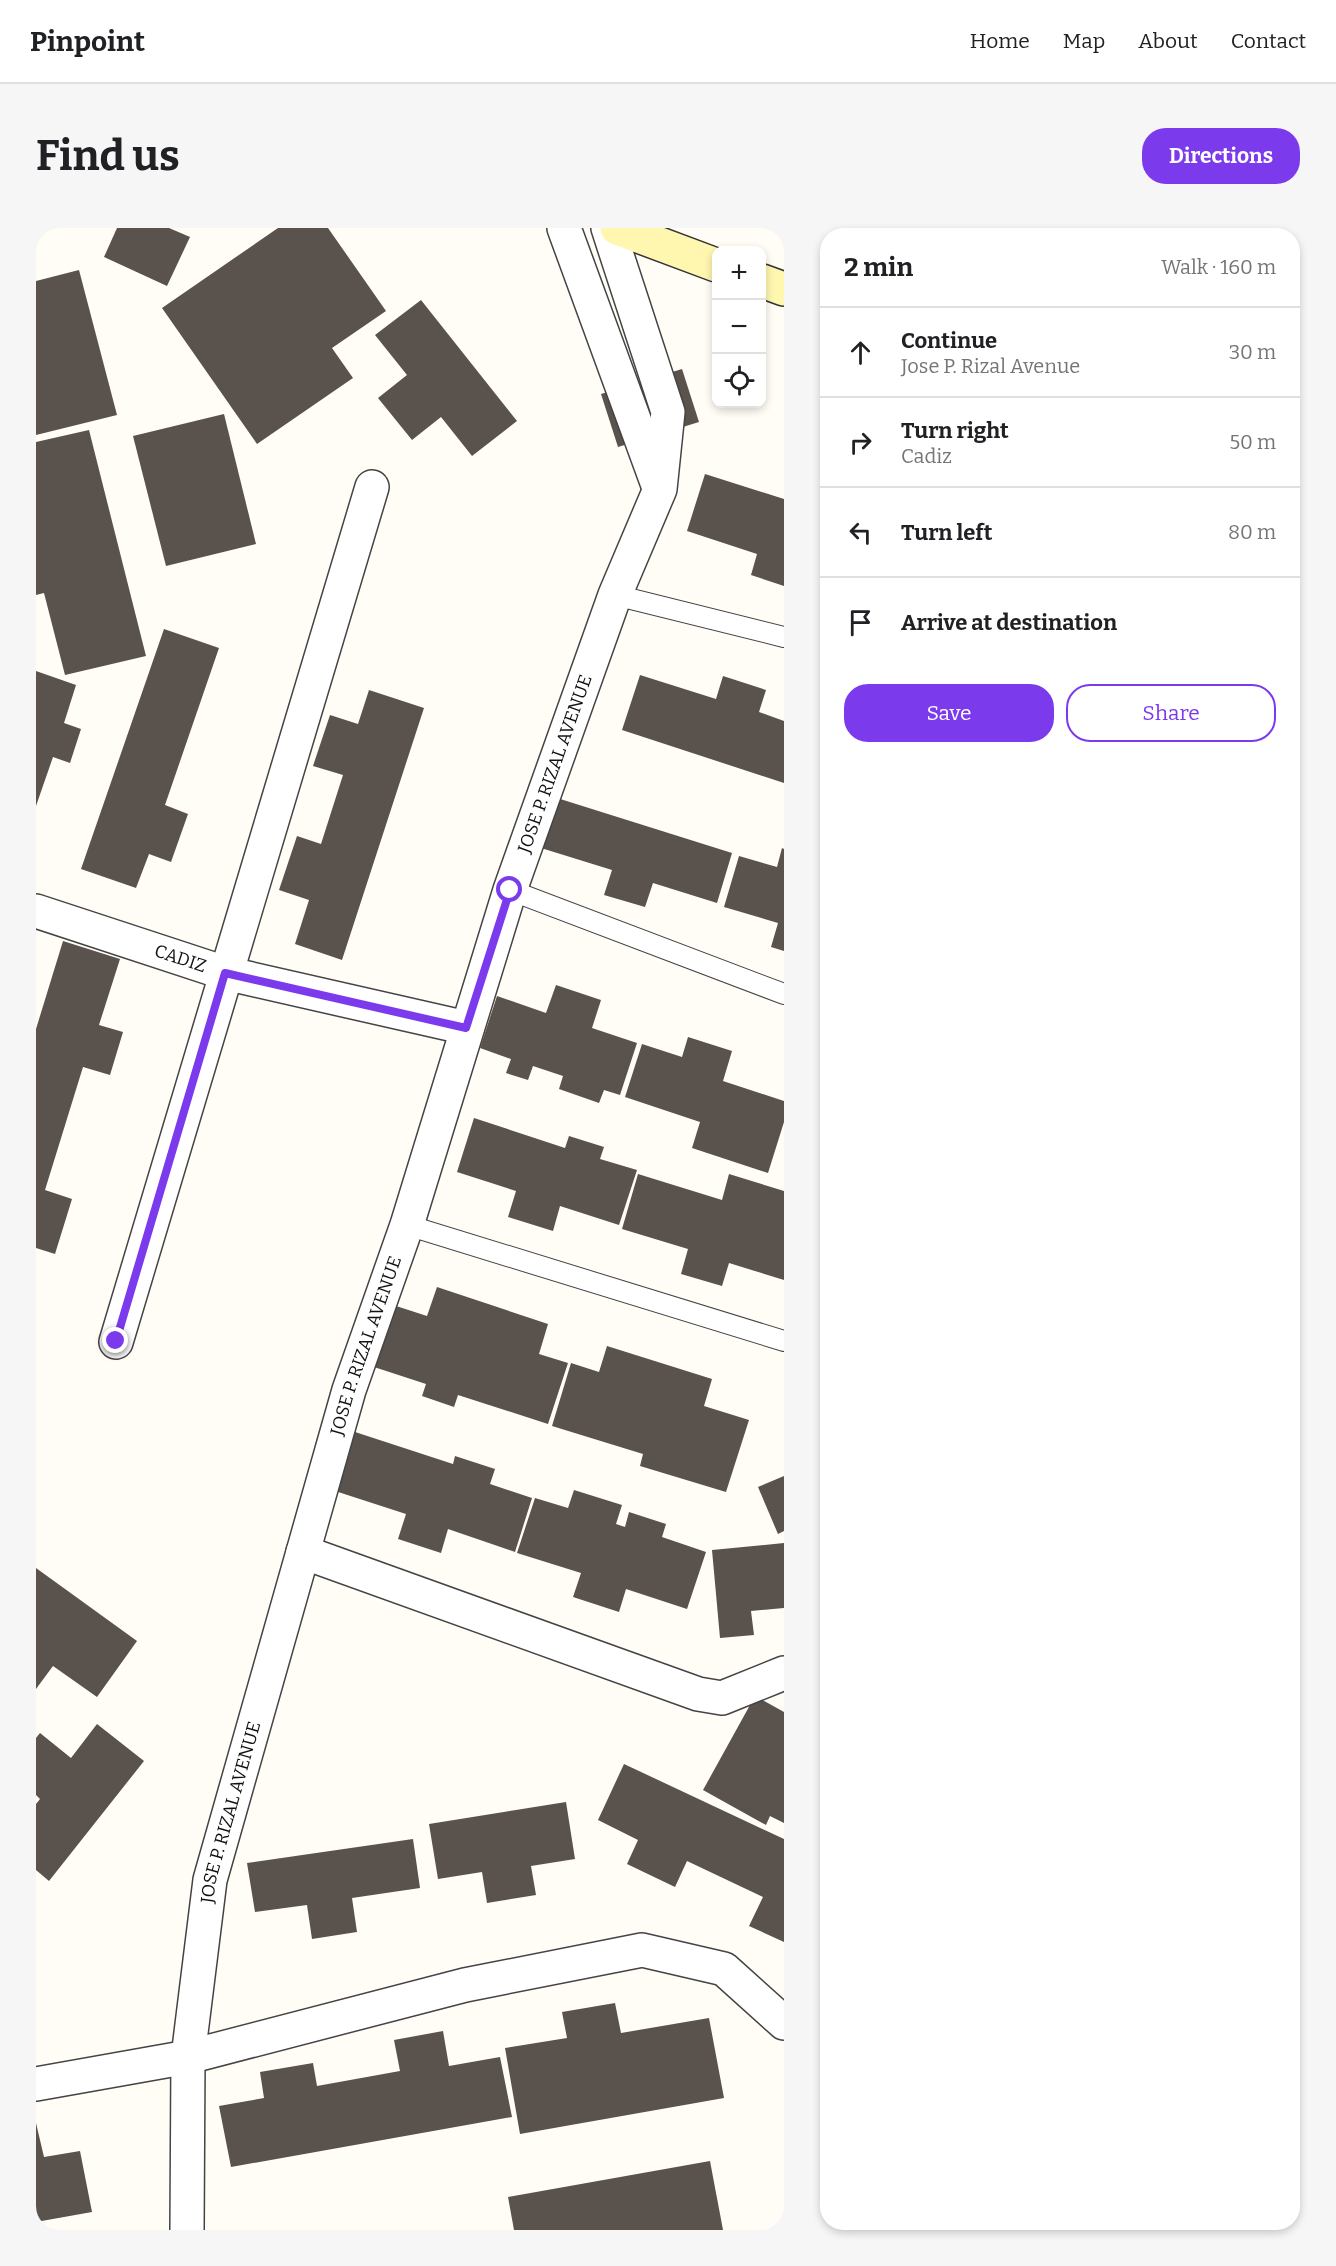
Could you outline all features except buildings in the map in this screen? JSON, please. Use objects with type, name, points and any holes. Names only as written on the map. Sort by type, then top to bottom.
[{"type":"main road","points":[[617,228],[712,263]]},
{"type":"main road","points":[[766,282],[784,289]]},
{"type":"street","points":[[564,228],[660,489]]},
{"type":"street","name":"JOSE P. RIZAL AVENUE","points":[[187,2230],[188,2057],[210,1880],[349,1390],[407,1225],[510,890],[615,595],[660,489],[668,412],[608,228]]},
{"type":"street","points":[[116,1341],[372,487]]},
{"type":"street","name":"CADIZ","points":[[36,911],[225,973],[466,1028]]},
{"type":"street","points":[[303,1552],[698,1694],[722,1698],[784,1673]]},
{"type":"street","points":[[36,2084],[188,2057],[465,1985],[642,1950],[724,1969],[784,2023]]},
{"type":"lane","points":[[615,595],[784,637]]},
{"type":"lane","points":[[510,890],[784,994]]},
{"type":"lane","points":[[407,1225],[784,1341]]},
{"type":"route","points":[[116,1341],[225,973],[466,1028],[510,890]]}]
